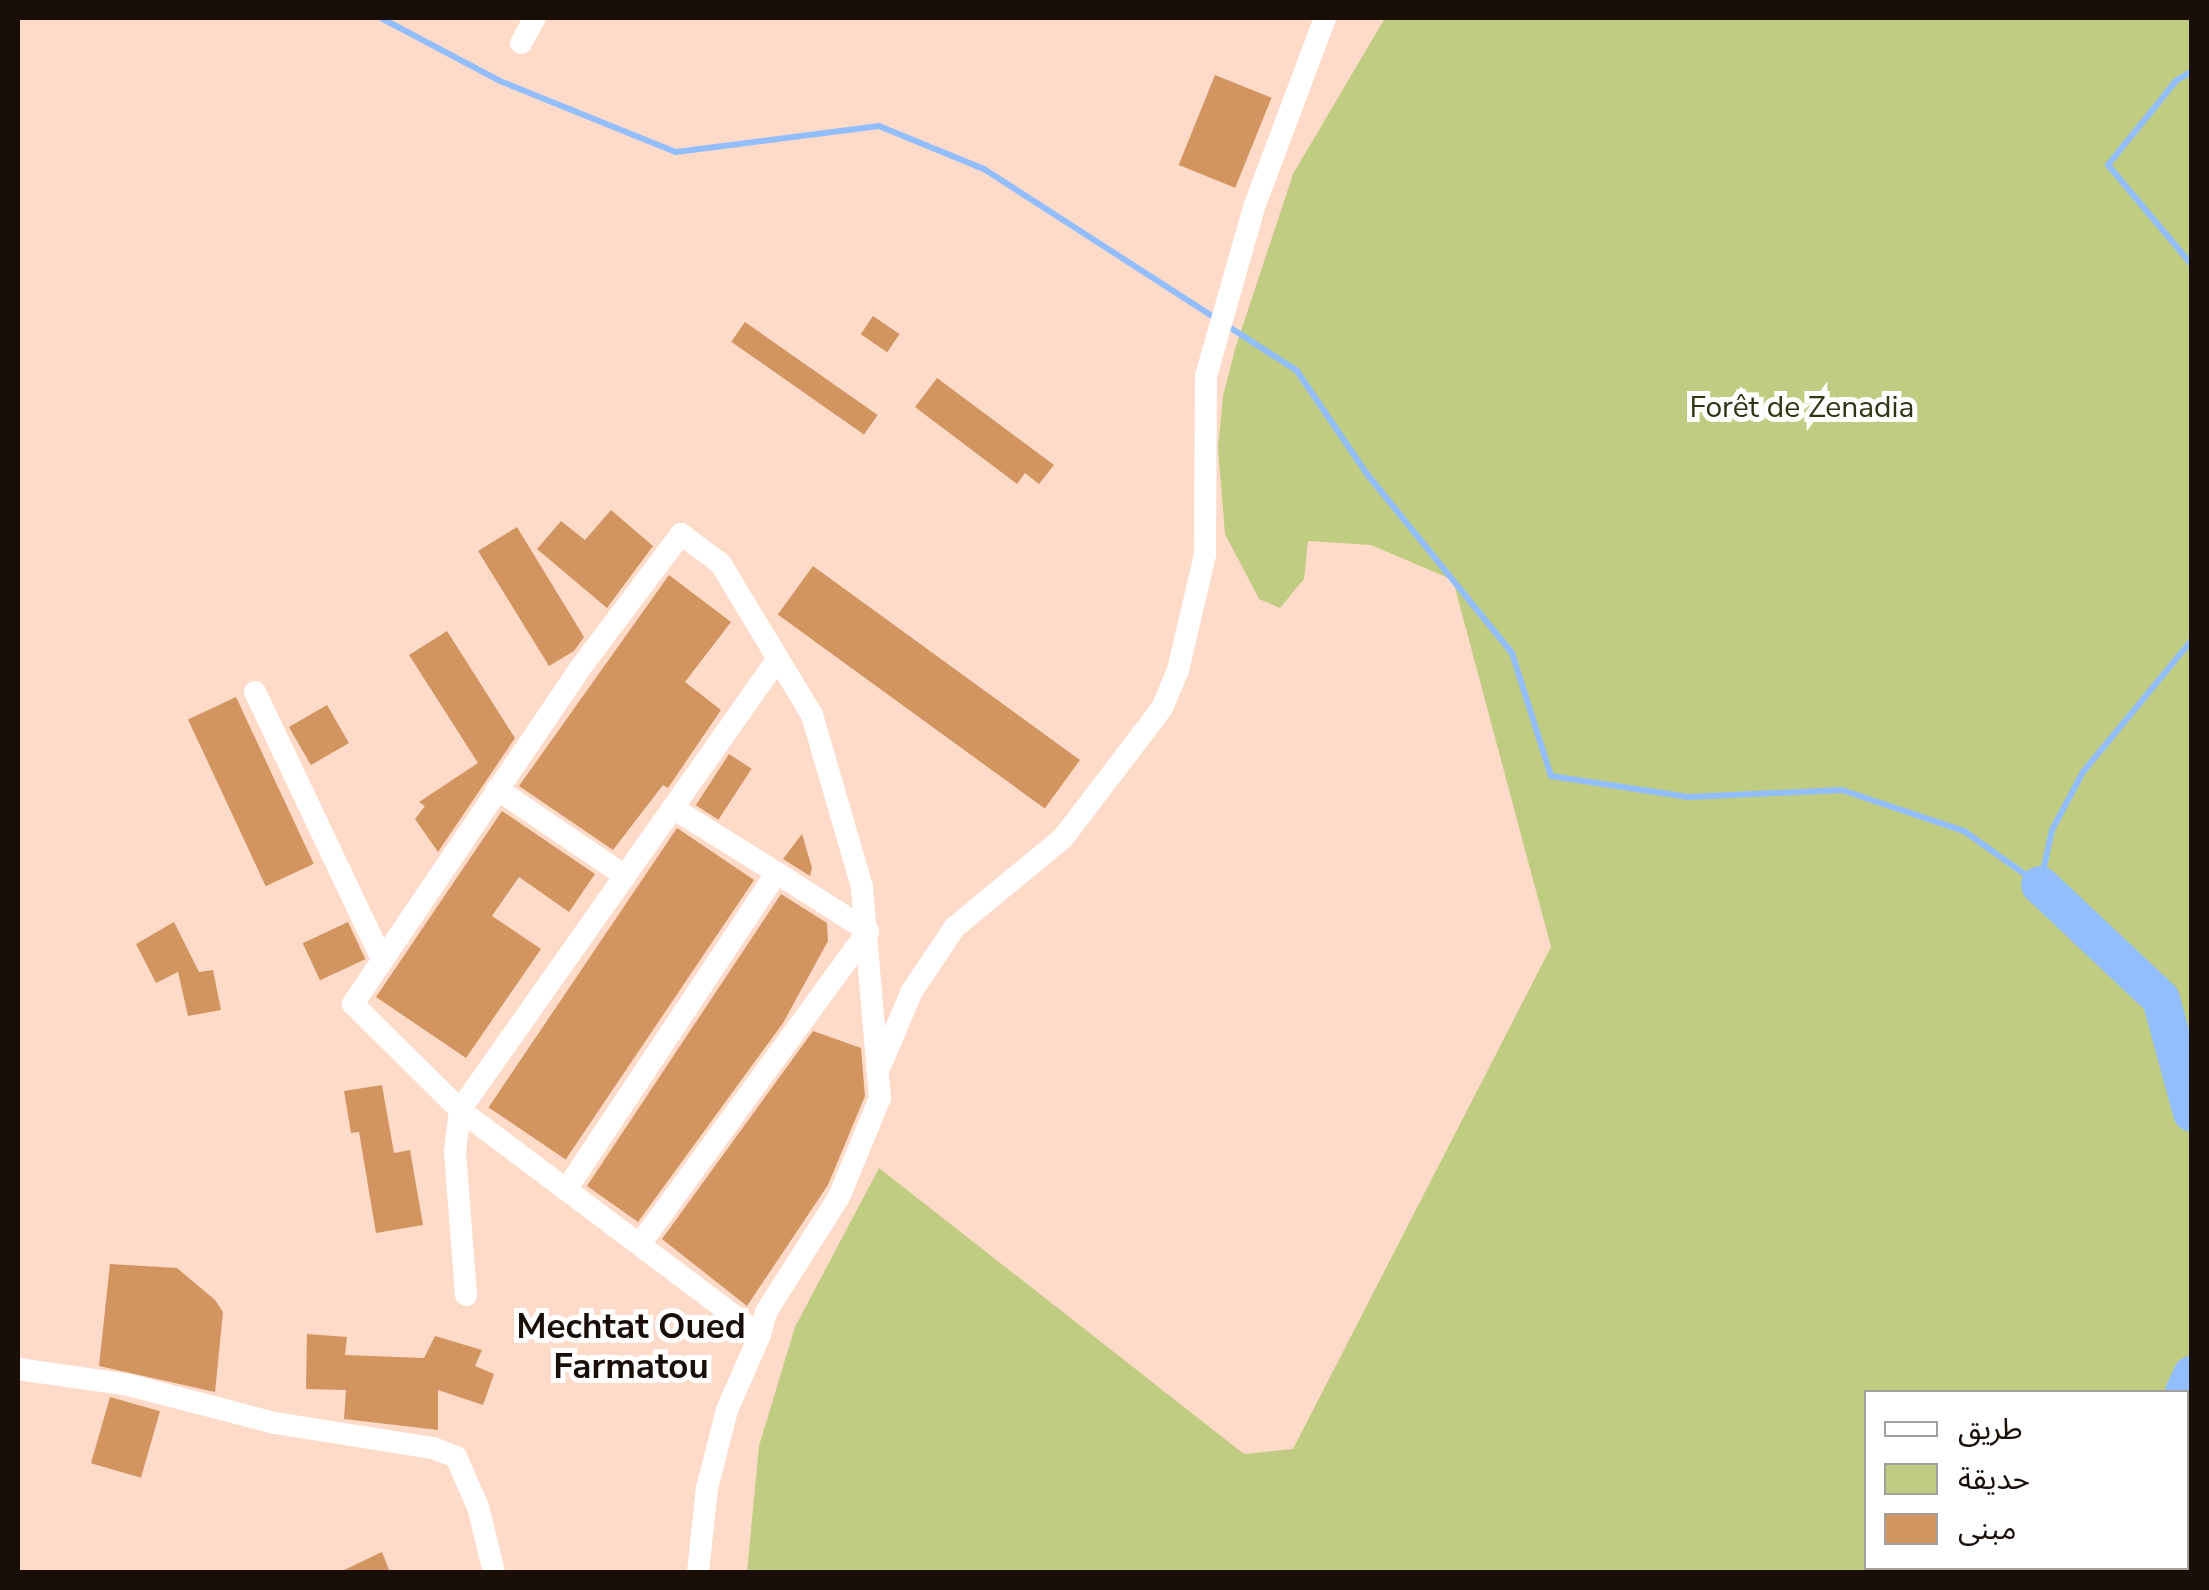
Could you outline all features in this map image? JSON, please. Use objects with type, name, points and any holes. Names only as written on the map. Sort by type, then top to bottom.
[{"type":"street","points":[[521,43],[535,18]]},
{"type":"street","points":[[878,1071],[912,991],[955,927],[1062,838],[1167,695],[1178,670],[1205,555],[1206,376],[1254,207],[1325,18]]},
{"type":"street","points":[[698,1572],[713,1453],[760,1335],[766,1312],[839,1196],[880,1098],[862,888],[812,715],[722,564],[681,534],[497,789],[352,1004],[460,1110],[760,1335]]},
{"type":"street","points":[[466,1295],[455,1152],[460,1110],[777,660]]},
{"type":"street","points":[[255,692],[382,960]]},
{"type":"street","points":[[497,789],[625,876]]},
{"type":"street","points":[[674,808],[868,931]]},
{"type":"street","points":[[566,1190],[777,872]]},
{"type":"street","points":[[640,1244],[868,931]]},
{"type":"street","points":[[18,1369],[129,1385],[276,1422],[433,1448],[456,1457],[478,1507],[494,1572]]},
{"type":"green space","name":"Forêt de Zenadia","points":[[1385,18],[2191,18],[2191,1572],[747,1572],[759,1446],[795,1327],[879,1168],[1244,1454],[1293,1449],[1551,947],[1453,580],[1371,545],[1308,541],[1304,579],[1280,608],[1259,599],[1225,534],[1218,448],[1223,396],[1293,174]]},
{"type":"building","points":[[1215,75],[1272,98],[1235,188],[1179,165]]},
{"type":"building","points":[[873,316],[900,334],[887,352],[861,334]]},
{"type":"building","points":[[745,322],[878,415],[864,435],[731,342]]},
{"type":"building","points":[[937,378],[1054,465],[1039,484],[1025,473],[1017,484],[915,407]]},
{"type":"building","points":[[611,510],[653,546],[607,608],[537,549],[561,521],[585,540]]},
{"type":"building","points":[[517,527],[584,637],[574,651],[549,666],[478,551]]},
{"type":"building","points":[[813,566],[1080,760],[1045,809],[778,615]]},
{"type":"building","points":[[669,575],[731,622],[685,682],[721,710],[668,788],[663,785],[613,850],[519,786]]},
{"type":"building","points":[[447,631],[515,738],[438,852],[415,819],[425,806],[419,802],[478,763],[409,655]]},
{"type":"building","points":[[236,697],[314,864],[266,886],[188,719]]},
{"type":"building","points":[[327,705],[349,743],[311,765],[289,727]]},
{"type":"building","points":[[729,754],[752,769],[718,820],[696,805]]},
{"type":"building","points":[[502,811],[595,874],[569,912],[519,877],[492,916],[541,949],[466,1058],[376,997]]},
{"type":"building","points":[[677,828],[754,880],[566,1159],[489,1107]]},
{"type":"building","points":[[802,834],[812,868],[810,876],[783,859]]},
{"type":"building","points":[[781,894],[827,923],[828,941],[783,1023],[638,1222],[587,1186]]},
{"type":"building","points":[[174,922],[199,972],[213,970],[221,1010],[188,1016],[178,972],[156,983],[136,944]]},
{"type":"building","points":[[348,922],[365,959],[320,980],[303,943]]},
{"type":"building","points":[[813,1031],[861,1048],[865,1096],[828,1185],[747,1306],[662,1239]]},
{"type":"building","points":[[382,1085],[394,1153],[410,1150],[423,1225],[376,1233],[359,1132],[351,1133],[344,1091]]},
{"type":"building","points":[[110,1264],[177,1268],[215,1300],[223,1312],[215,1392],[99,1366]]},
{"type":"building","points":[[307,1334],[347,1337],[345,1355],[424,1358],[435,1336],[482,1350],[475,1366],[494,1374],[483,1405],[438,1390],[438,1430],[344,1419],[346,1390],[306,1389]]},
{"type":"building","points":[[110,1397],[160,1411],[141,1478],[91,1463]]},
{"type":"building","points":[[382,1552],[390,1572],[340,1572]]},
{"type":"waterway","points":[[381,18],[500,81],[676,152],[879,126],[984,169],[1297,371],[1367,474],[1512,653],[1551,776],[1688,797],[1842,790],[1964,831],[2040,885],[2052,830],[2083,772],[2192,640]]},
{"type":"waterway","points":[[2192,71],[2176,81],[2108,165],[2192,265]]},
{"type":"waterway","points":[[2040,885],[2161,999],[2192,1113]]},
{"type":"waterway","points":[[2185,1390],[2192,1375]]},
{"type":"district","name":"Mechtat Oued Farmatou","points":[[631,1347]]}]
